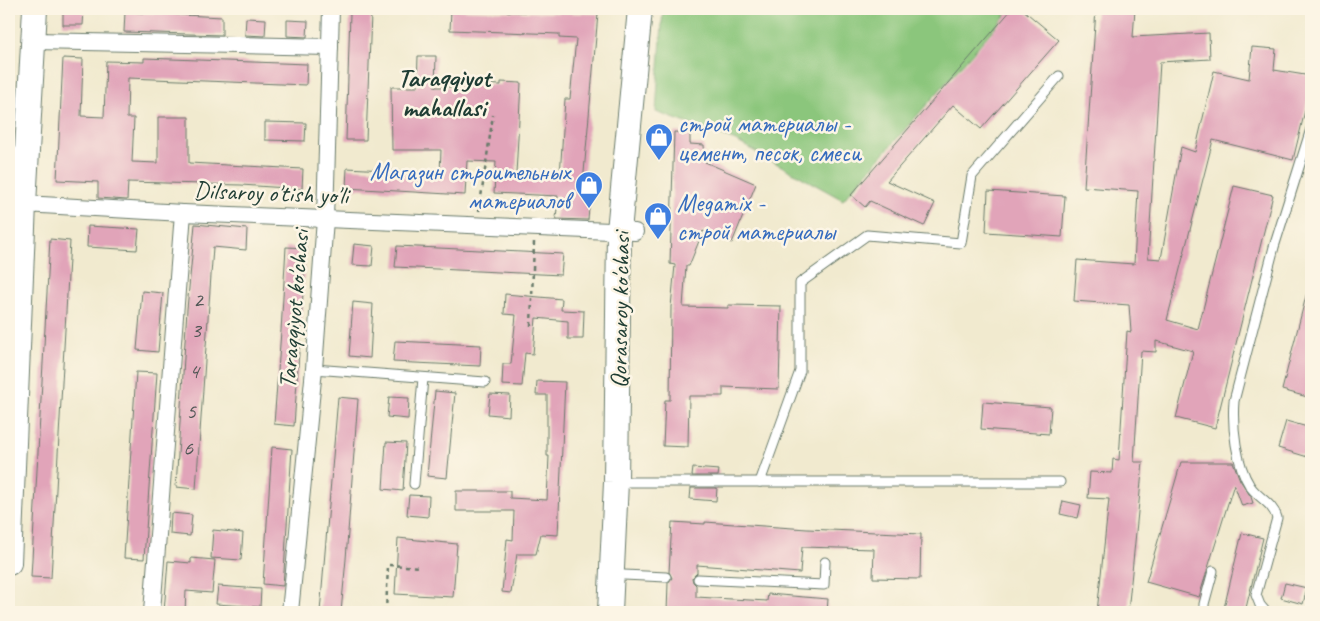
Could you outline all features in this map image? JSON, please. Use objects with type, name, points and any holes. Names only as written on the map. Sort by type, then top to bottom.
[{"type":"main road","points":[[9,563],[14,303],[24,204],[35,9]]},
{"type":"main road","name":"Qorasaroy ko'chasi","points":[[622,612],[624,575],[621,482],[627,231],[640,9]]},
{"type":"main road","name":"Qorasaroy ko'chasi","points":[[627,231],[650,9]]},
{"type":"main road","name":"Qorasaroy ko'chasi","points":[[610,612],[621,482]]},
{"type":"street","name":"Taraqqiyot ko'chasi","points":[[290,612],[314,369],[326,219],[331,9]]},
{"type":"street","points":[[34,41],[330,47]]},
{"type":"street","name":"Dilsaroy o'tish yo'li","points":[[24,204],[183,213],[627,231]]},
{"type":"street","points":[[152,612],[183,213]]},
{"type":"lane","points":[[760,482],[800,371],[800,284],[868,235],[962,243],[972,176],[1059,76]]},
{"type":"lane","points":[[1266,612],[1260,606],[1256,595],[1277,518],[1275,509],[1250,487],[1245,475],[1236,443],[1233,421],[1234,401],[1274,247],[1311,129]]},
{"type":"lane","points":[[314,369],[485,382]]},
{"type":"lane","points":[[414,484],[423,378]]},
{"type":"lane","points":[[621,482],[1060,482]]},
{"type":"lane","points":[[698,579],[824,584],[825,562]]},
{"type":"lane","points":[[1204,612],[1204,604],[1213,571]]},
{"type":"lane","points":[[624,575],[666,577]]},
{"type":"path","points":[[478,225],[493,115]]},
{"type":"path","points":[[531,326],[535,228]]},
{"type":"path","points":[[386,612],[388,565],[419,567]]},
{"type":"green space","points":[[663,9],[1011,9],[843,200],[736,141],[656,112]]},
{"type":"building","points":[[63,9],[84,9],[83,25],[63,25]]},
{"type":"building","points":[[1012,9],[1022,9],[1059,40],[981,129],[953,105],[887,181],[935,203],[924,226],[870,201],[865,207],[851,195]]},
{"type":"building","points":[[1096,9],[1135,9],[1133,37],[1209,33],[1210,59],[1160,62],[1148,258],[1161,259],[1181,147],[1195,152],[1214,71],[1249,79],[1252,47],[1276,49],[1274,70],[1311,76],[1311,86],[1293,160],[1213,140],[1167,320],[1198,329],[1234,186],[1273,195],[1215,428],[1176,418],[1193,351],[1156,341],[1156,352],[1141,351],[1134,462],[1143,462],[1128,612],[1097,612],[1109,499],[1088,498],[1090,472],[1112,473],[1113,459],[1119,460],[1127,331],[1131,332],[1129,305],[1074,301],[1077,260],[1134,264],[1138,191],[1084,187]]},
{"type":"building","points":[[451,10],[598,14],[582,195],[590,196],[588,220],[556,219],[558,196],[494,193],[496,162],[467,161],[465,195],[346,188],[347,168],[440,173],[441,150],[392,150],[391,87],[417,87],[418,56],[436,56],[435,87],[462,87],[462,83],[501,85],[501,82],[521,83],[516,174],[560,176],[565,99],[570,99],[576,39],[559,38],[559,34],[450,30]]},
{"type":"building","points":[[125,12],[222,17],[222,35],[124,32]]},
{"type":"building","points":[[350,13],[371,14],[366,140],[346,140]]},
{"type":"building","points":[[246,18],[266,19],[265,36],[245,35]]},
{"type":"building","points":[[287,20],[308,21],[307,37],[287,36]]},
{"type":"building","points":[[63,58],[83,59],[81,116],[104,117],[106,61],[144,62],[144,58],[307,64],[306,85],[128,78],[127,118],[134,118],[132,162],[158,163],[158,117],[189,117],[189,163],[303,169],[302,189],[241,185],[128,182],[127,200],[98,198],[98,182],[57,180]]},
{"type":"building","points":[[265,122],[306,123],[305,141],[265,140]]},
{"type":"building","points":[[674,132],[690,133],[690,144],[704,145],[705,162],[756,184],[732,243],[703,231],[689,266],[686,266],[683,307],[728,308],[728,305],[781,306],[779,389],[723,387],[723,396],[689,396],[688,447],[663,446],[665,400],[670,400],[671,307],[675,265],[670,264]]},
{"type":"building","points":[[988,191],[1065,196],[1062,237],[986,232]]},
{"type":"building","points":[[195,224],[247,229],[246,250],[213,247],[196,489],[176,487],[187,309]]},
{"type":"building","points":[[88,226],[139,229],[137,250],[87,247]]},
{"type":"building","points":[[50,239],[70,241],[51,578],[31,577]]},
{"type":"building","points":[[354,244],[374,246],[372,266],[352,265]]},
{"type":"building","points":[[397,246],[563,254],[561,275],[395,267]]},
{"type":"building","points":[[286,247],[306,248],[294,426],[274,424]]},
{"type":"building","points":[[142,291],[163,293],[158,352],[137,350]]},
{"type":"building","points":[[1307,292],[1311,293],[1311,398],[1282,390]]},
{"type":"building","points":[[505,294],[562,299],[561,310],[584,311],[583,339],[568,339],[568,321],[536,318],[533,354],[525,353],[522,386],[502,385],[503,364],[511,364],[516,315],[504,314]]},
{"type":"building","points":[[353,302],[373,304],[370,358],[349,356]]},
{"type":"building","points":[[395,341],[481,345],[480,366],[393,362]]},
{"type":"building","points":[[136,372],[157,373],[144,559],[124,558]]},
{"type":"building","points":[[537,381],[565,382],[558,535],[541,534],[536,554],[517,554],[511,593],[502,592],[507,539],[513,540],[514,511],[456,511],[456,491],[510,491],[510,498],[547,500],[549,456],[547,456],[547,395],[536,395]]},
{"type":"building","points":[[435,391],[455,393],[447,478],[427,476]]},
{"type":"building","points":[[490,394],[510,395],[509,416],[488,414]]},
{"type":"building","points":[[338,397],[358,399],[346,559],[341,612],[320,612]]},
{"type":"building","points":[[389,397],[409,398],[408,419],[387,417]]},
{"type":"building","points":[[983,402],[1051,407],[1049,434],[981,429]]},
{"type":"building","points":[[1286,421],[1311,428],[1311,458],[1278,448]]},
{"type":"building","points":[[386,442],[406,443],[403,491],[383,489]]},
{"type":"building","points":[[272,447],[292,449],[283,586],[263,584]]},
{"type":"building","points":[[1181,462],[1233,462],[1240,480],[1253,503],[1242,506],[1234,484],[1199,597],[1146,582]]},
{"type":"building","points":[[693,468],[719,470],[718,476],[692,476]]},
{"type":"building","points":[[691,488],[717,488],[716,501],[690,499]]},
{"type":"building","points":[[409,495],[429,496],[428,517],[407,515]]},
{"type":"building","points":[[1063,501],[1081,505],[1078,518],[1060,514]]},
{"type":"building","points":[[171,513],[192,515],[190,536],[170,534]]},
{"type":"building","points":[[672,522],[705,524],[705,522],[921,534],[920,579],[873,578],[874,549],[802,547],[800,573],[697,565],[697,573],[692,578],[696,585],[696,597],[767,601],[768,594],[828,599],[827,612],[667,612],[668,583],[672,578],[669,572]]},
{"type":"building","points":[[213,530],[243,533],[241,560],[211,558]]},
{"type":"building","points":[[1242,533],[1263,538],[1245,612],[1223,612]]},
{"type":"building","points":[[398,538],[457,544],[453,597],[395,594]]},
{"type":"building","points":[[191,558],[215,560],[212,593],[186,591],[185,612],[164,612],[168,561],[191,563]]},
{"type":"building","points":[[1285,583],[1307,588],[1303,604],[1281,598]]},
{"type":"building","points":[[218,586],[261,589],[260,607],[216,604]]},
{"type":"place","name":"строй материалы - цемент, песок, смеси","points":[[659,161]]},
{"type":"place","name":"Магазин строительных материалов","points":[[589,209]]},
{"type":"place","name":"Megamix - строй материалы","points":[[658,240]]},
{"type":"district","name":"Taraqqiyot mahallasi","points":[[444,92]]}]
